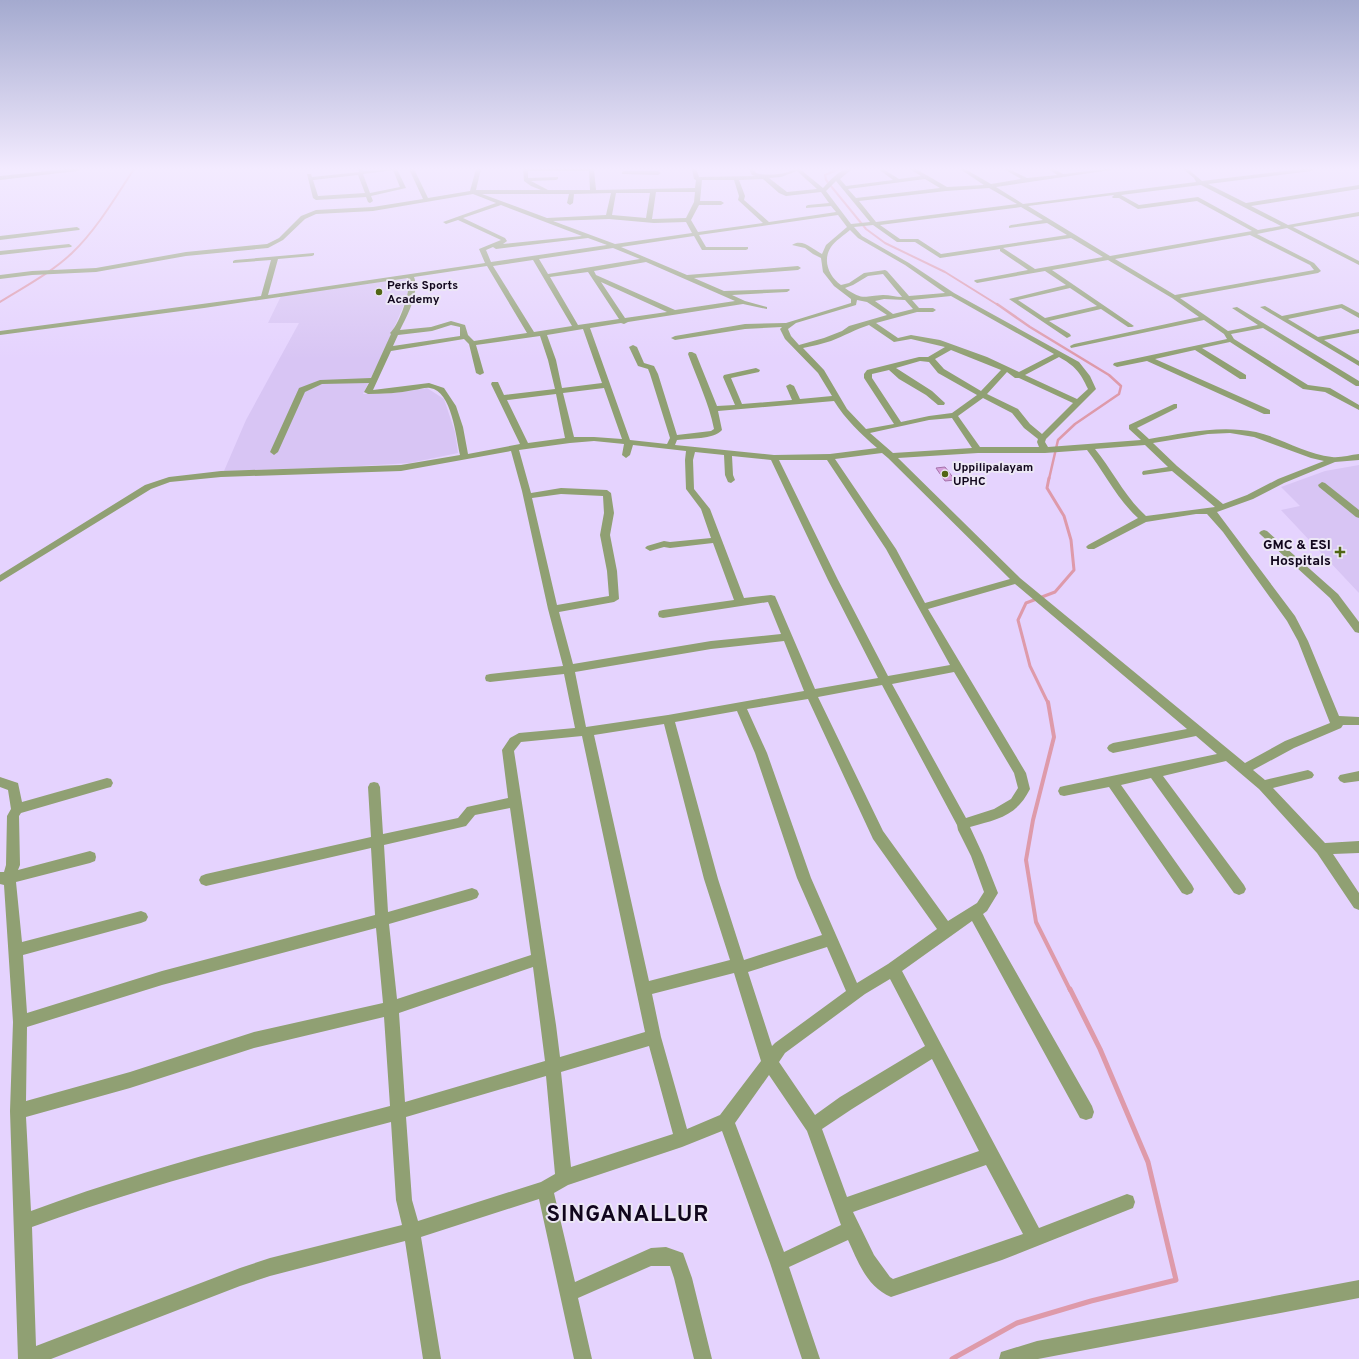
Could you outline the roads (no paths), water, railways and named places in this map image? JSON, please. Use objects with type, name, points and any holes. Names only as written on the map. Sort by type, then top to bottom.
[{"type":"street","points":[[0,238],[48,232]]},
{"type":"street","points":[[0,277],[51,272],[96,270],[186,254],[268,246],[278,242],[288,232]]},
{"type":"street","points":[[482,249],[504,241],[503,239],[489,232]]},
{"type":"street","points":[[579,232],[743,302],[765,308]]},
{"type":"street","points":[[0,333],[707,232]]},
{"type":"street","points":[[842,232],[828,246],[824,257],[826,270],[840,288],[854,298],[869,300],[884,297],[898,300],[952,294]]},
{"type":"street","points":[[855,232],[860,237],[908,264],[952,294],[1076,364],[1086,376],[1092,390],[1042,438]]},
{"type":"street","points":[[887,232],[899,241],[916,240],[941,257],[1071,236]]},
{"type":"street","points":[[1066,232],[1111,258],[1174,297],[1229,336],[1306,387],[1327,390],[1359,408]]},
{"type":"street","points":[[1077,232],[1108,251],[1243,232]]},
{"type":"street","points":[[977,281],[1111,258],[1246,232]]},
{"type":"street","points":[[1174,297],[1318,271],[1312,264],[1256,232]]},
{"type":"street","points":[[1299,232],[1359,263]]},
{"type":"street","points":[[696,234],[704,249],[746,248]]},
{"type":"street","points":[[482,249],[589,236]]},
{"type":"street","points":[[0,253],[69,246]]},
{"type":"street","points":[[795,246],[807,246],[815,253],[824,257]]},
{"type":"street","points":[[482,249],[489,264],[532,335]]},
{"type":"street","points":[[1002,250],[1034,271]]},
{"type":"street","points":[[235,262],[312,254]]},
{"type":"street","points":[[264,296],[275,258]]},
{"type":"street","points":[[535,258],[576,328]]},
{"type":"street","points":[[546,276],[647,260]]},
{"type":"street","points":[[685,277],[798,268]]},
{"type":"street","points":[[1046,269],[1130,326]]},
{"type":"street","points":[[590,270],[624,322]]},
{"type":"street","points":[[840,288],[851,284],[866,274],[885,272],[917,310]]},
{"type":"street","points":[[410,275],[413,283],[407,308],[394,333],[368,392],[387,392],[433,385],[441,390],[451,401],[457,420],[464,456]]},
{"type":"street","points":[[594,276],[675,313]]},
{"type":"street","points":[[1067,336],[1012,299],[1072,286]]},
{"type":"street","points":[[724,293],[787,290]]},
{"type":"street","points":[[675,338],[712,331],[772,324],[787,325],[854,304],[854,298]]},
{"type":"street","points":[[869,300],[892,316]]},
{"type":"street","points":[[472,344],[586,326],[624,322],[743,302]]},
{"type":"street","points":[[1281,318],[1342,306],[1359,316]]},
{"type":"street","points":[[1044,320],[1102,307]]},
{"type":"street","points":[[1263,307],[1359,364]]},
{"type":"street","points":[[1235,308],[1359,384]]},
{"type":"street","points":[[799,347],[827,340],[845,333],[852,328],[892,316],[917,310],[933,310]]},
{"type":"street","points":[[1074,346],[1204,318]]},
{"type":"street","points":[[871,322],[883,332],[897,340],[911,337],[937,342],[984,359],[1004,370],[1078,402]]},
{"type":"street","points":[[394,333],[430,330],[451,323],[463,326],[465,338],[472,344],[480,373]]},
{"type":"street","points":[[787,325],[784,329],[788,337],[821,372],[844,410],[864,432],[888,453],[1017,580],[1197,731],[1246,769],[1263,785],[1322,849],[1359,904]]},
{"type":"street","points":[[586,326],[628,442],[626,454]]},
{"type":"street","points":[[1118,365],[1195,347],[1264,326]]},
{"type":"street","points":[[430,330],[432,342]]},
{"type":"street","points":[[1317,339],[1359,331]]},
{"type":"street","points":[[543,333],[552,360],[570,440]]},
{"type":"street","points":[[388,349],[465,338]]},
{"type":"street","points":[[633,347],[641,364],[651,368],[654,374],[672,442]]},
{"type":"street","points":[[898,425],[868,378],[868,374],[919,359],[929,359],[951,347]]},
{"type":"street","points":[[1195,347],[1243,377]]},
{"type":"street","points":[[0,579],[148,486],[169,480],[221,474],[402,468],[464,456],[570,440],[594,439],[628,442],[672,442],[713,433],[718,430],[714,409],[707,395],[692,354]]},
{"type":"street","points":[[1018,376],[1060,354]]},
{"type":"street","points":[[1147,358],[1267,412]]},
{"type":"street","points":[[929,359],[941,371],[982,395],[1015,411],[1027,426],[1042,438],[1041,442],[1048,449]]},
{"type":"street","points":[[890,367],[902,378],[934,395],[941,403]]},
{"type":"street","points":[[739,406],[727,377],[756,370]]},
{"type":"street","points":[[864,432],[929,418],[954,415],[982,395],[1004,370]]},
{"type":"street","points":[[274,452],[302,390],[320,382],[374,380]]},
{"type":"street","points":[[495,384],[525,446]]},
{"type":"street","points":[[502,398],[607,385]]},
{"type":"street","points":[[790,386],[796,401]]},
{"type":"street","points":[[714,409],[836,398]]},
{"type":"street","points":[[1174,406],[1132,427],[1217,509]]},
{"type":"street","points":[[954,415],[978,450]]},
{"type":"street","points":[[672,442],[691,450],[774,458],[978,450],[1088,448],[1146,442],[1208,432],[1242,432],[1256,435],[1314,456],[1333,460]]},
{"type":"street","points":[[514,448],[528,496],[553,609],[584,731],[654,1037],[682,1139]]},
{"type":"street","points":[[1088,448],[1105,467],[1131,507],[1144,520]]},
{"type":"street","points":[[691,450],[689,460],[690,489],[705,509],[740,602]]},
{"type":"street","points":[[728,453],[731,480]]},
{"type":"street","points":[[830,457],[891,548],[922,607],[1020,773],[1024,788],[1015,803],[998,813],[963,824]]},
{"type":"street","points":[[1091,547],[1144,520],[1217,509],[1250,497],[1281,481],[1333,460],[1359,457]]},
{"type":"street","points":[[4,878],[11,884],[20,1022],[18,1111],[27,1359],[240,1277],[270,1267],[412,1232],[545,1189],[564,1178],[682,1139],[726,1122],[769,1061],[780,1048],[854,993],[893,969],[946,930],[982,907],[991,893],[977,855],[964,830],[963,824],[885,681],[833,580],[774,458]]},
{"type":"street","points":[[1146,473],[1174,468]]},
{"type":"street","points":[[1322,486],[1359,514]]},
{"type":"street","points":[[528,496],[561,491],[607,492],[609,513],[605,535],[612,572],[614,599],[553,609]]},
{"type":"street","points":[[1217,509],[1212,514],[1226,530],[1291,619],[1303,641],[1336,720],[1336,725],[1276,750],[1246,769]]},
{"type":"street","points":[[1264,532],[1334,596],[1359,629]]},
{"type":"street","points":[[650,548],[664,544],[670,545],[716,540]]},
{"type":"street","points":[[922,607],[1017,580]]},
{"type":"street","points":[[663,614],[771,598],[811,693],[878,835],[946,930]]},
{"type":"street","points":[[490,678],[568,668],[711,645],[787,637]]},
{"type":"street","points":[[564,1178],[554,1065],[514,802],[508,750],[514,742],[519,738],[584,731],[668,718],[957,668]]},
{"type":"street","points":[[740,706],[761,752],[804,878],[854,993]]},
{"type":"street","points":[[668,718],[684,783],[711,879],[769,1061],[813,1126],[842,1207],[873,1271],[881,1282],[890,1288],[1002,1251],[1034,1237],[1127,1202]]},
{"type":"street","points":[[1336,720],[1359,721]]},
{"type":"street","points":[[1113,748],[1197,731]]},
{"type":"street","points":[[1064,791],[1154,774],[1228,756]]},
{"type":"street","points":[[1154,774],[1239,889]]},
{"type":"street","points":[[1263,785],[1308,774]]},
{"type":"street","points":[[1344,778],[1359,776]]},
{"type":"street","points":[[0,782],[14,787],[17,809],[13,816],[13,865],[4,878]]},
{"type":"street","points":[[1112,782],[1187,888]]},
{"type":"street","points":[[17,809],[107,783]]},
{"type":"street","points":[[374,787],[382,920],[391,1008],[404,1200],[412,1232],[432,1359]]},
{"type":"street","points":[[206,880],[462,822],[470,811],[514,802]]},
{"type":"street","points":[[1322,849],[1359,847]]},
{"type":"street","points":[[4,878],[90,857]]},
{"type":"street","points":[[20,1022],[162,978],[329,932],[382,920],[472,894]]},
{"type":"street","points":[[974,912],[1086,1112]]},
{"type":"street","points":[[15,950],[141,918]]},
{"type":"street","points":[[644,989],[739,966],[831,939]]},
{"type":"street","points":[[18,1111],[130,1080],[254,1040],[391,1008],[538,959]]},
{"type":"street","points":[[893,969],[934,1050],[958,1090],[990,1156],[1034,1237]]},
{"type":"street","points":[[23,1222],[85,1199],[178,1170],[398,1112],[554,1065],[654,1037]]},
{"type":"street","points":[[813,1126],[846,1103],[934,1050]]},
{"type":"street","points":[[726,1122],[779,1263],[811,1359]]},
{"type":"street","points":[[842,1207],[990,1156]]},
{"type":"street","points":[[545,1189],[583,1359]]},
{"type":"street","points":[[779,1263],[852,1229]]},
{"type":"street","points":[[569,1293],[651,1257],[666,1256],[677,1259],[703,1359]]},
{"type":"street","points":[[1008,1359],[1037,1350],[1359,1290]]},
{"type":"waterway","points":[[0,302],[64,260],[91,232]]},
{"type":"waterway","points":[[871,232],[885,243],[945,272],[998,305]]},
{"type":"waterway","points":[[997,304],[1030,327],[1109,375],[1121,386],[1119,394],[1075,424],[1058,440],[1049,479]]},
{"type":"waterway","points":[[1048,703],[1030,666],[1018,620],[1026,603],[1055,592],[1074,570],[1071,540],[1064,516],[1047,488],[1049,478]]},
{"type":"waterway","points":[[1048,702],[1054,737],[1033,820],[1026,860],[1036,922],[1070,990]]},
{"type":"waterway","points":[[952,1359],[1017,1323],[1091,1301],[1176,1280],[1148,1162],[1100,1049],[1070,989]]},
{"type":"place","name":"Perks Sports Academy","points":[[379,292]]},
{"type":"place","name":"Uppilipalayam UPHC","points":[[945,474]]},
{"type":"place","name":"GMC & ESI Hospitals","points":[[1340,552]]},
{"type":"district","name":"SINGANALLUR","points":[[628,1213]]}]
